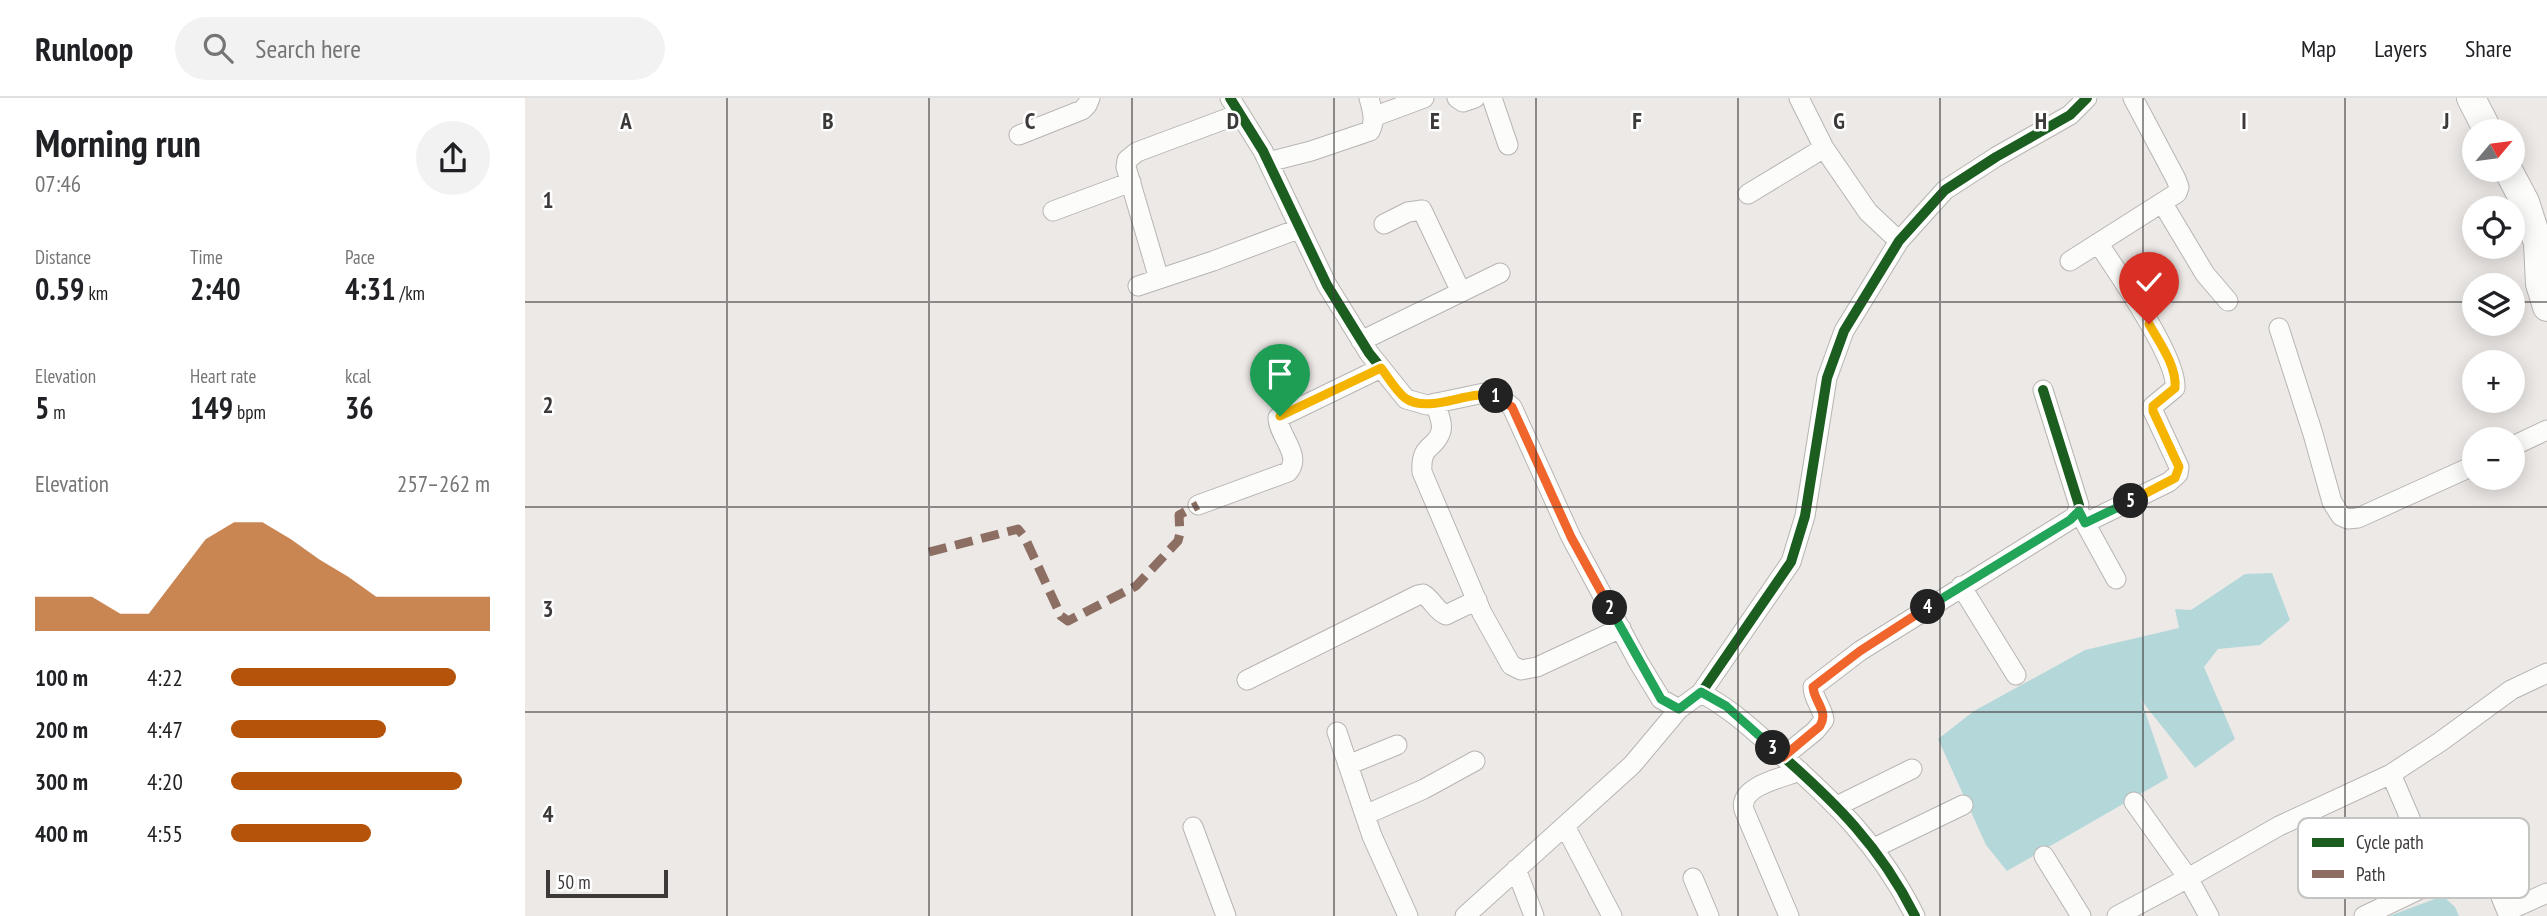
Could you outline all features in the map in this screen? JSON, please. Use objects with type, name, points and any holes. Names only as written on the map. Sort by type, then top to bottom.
[{"type":"main road","points":[[2471,98],[2482,119]]},
{"type":"main road","points":[[2514,182],[2542,242],[2540,284],[2547,307]]},
{"type":"street","points":[[1019,135],[1082,110],[1090,98]]},
{"type":"street","points":[[1268,162],[1370,131],[1373,126],[1371,107],[1424,98]]},
{"type":"street","points":[[1457,98],[1463,102],[1475,98]]},
{"type":"street","points":[[1492,98],[1508,145]]},
{"type":"street","points":[[1799,98],[1824,148],[1868,212],[1899,242]]},
{"type":"street","points":[[1465,916],[1632,765],[1679,709],[1701,692],[1791,562],[1805,516],[1827,378],[1844,331],[1899,242],[1945,190],[2070,115],[2087,98]]},
{"type":"street","points":[[2070,261],[2177,193],[2179,187],[2133,98]]},
{"type":"street","points":[[1159,279],[1126,167],[1127,160],[1235,106],[1268,162],[1327,285],[1361,341],[1406,399],[1427,405],[1484,393],[1500,397],[1512,407],[1571,537],[1621,628],[1661,699],[1679,709]]},
{"type":"street","points":[[1748,194],[1824,148]]},
{"type":"street","points":[[1053,211],[1131,182]]},
{"type":"street","points":[[2163,204],[2205,274],[2228,301]]},
{"type":"street","points":[[1384,224],[1408,212],[1422,210],[1461,292]]},
{"type":"street","points":[[1138,286],[1298,229]]},
{"type":"street","points":[[1783,757],[1815,731],[1824,720],[1813,687],[1860,651],[2070,520],[2169,482],[2178,474],[2179,467],[2153,411],[2156,402],[2175,388],[2172,368],[2130,292],[2098,243]]},
{"type":"street","points":[[1361,341],[1500,274]]},
{"type":"street","points":[[2279,328],[2332,502],[2341,516],[2348,519],[2358,518],[2462,471]]},
{"type":"street","points":[[1198,505],[1288,472],[1293,460],[1278,418],[1381,368]]},
{"type":"street","points":[[2043,390],[2082,517],[2116,579]]},
{"type":"street","points":[[1435,403],[1442,428],[1440,436],[1425,450],[1421,459],[1422,472],[1477,600],[1511,665],[1521,670],[1537,667],[1621,628]]},
{"type":"street","points":[[2525,440],[2547,430]]},
{"type":"street","points":[[1961,586],[2016,675]]},
{"type":"street","points":[[1247,680],[1418,595],[1427,596],[1441,613],[1446,615],[1477,600]]},
{"type":"street","points":[[2117,916],[2279,826],[2391,774],[2511,690],[2547,673]]},
{"type":"street","points":[[1701,692],[1726,706],[1837,806],[1874,848],[1901,887],[1915,916]]},
{"type":"street","points":[[1337,732],[1365,815],[1408,916]]},
{"type":"street","points":[[1348,765],[1397,745]]},
{"type":"street","points":[[1365,815],[1424,789],[1475,761]]},
{"type":"street","points":[[1837,806],[1912,769]]},
{"type":"street","points":[[1789,916],[1744,810],[1743,800],[1745,795],[1757,788],[1800,771]]},
{"type":"street","points":[[2391,774],[2410,818]]},
{"type":"street","points":[[2134,802],[2188,878],[2209,916]]},
{"type":"street","points":[[1874,848],[1963,806]]},
{"type":"street","points":[[1565,826],[1612,916]]},
{"type":"street","points":[[1193,827],[1226,916]]},
{"type":"street","points":[[2044,856],[2081,916]]},
{"type":"street","points":[[1516,869],[1534,916]]},
{"type":"street","points":[[1693,878],[1709,916]]},
{"type":"street","points":[[2508,913],[2547,893]]},
{"type":"street","points":[[2364,916],[2402,898]]},
{"type":"water","points":[[2272,573],[2290,620],[2260,645],[2218,649],[2204,667],[2235,739],[2195,768],[2141,700],[2168,778],[2007,871],[1986,845],[1938,739],[1974,711],[2085,650],[2179,628],[2175,609],[2191,610],[2245,574]]},
{"type":"water","points":[[2438,898],[2445,898],[2455,907],[2459,916],[2389,916]]},
{"type":"marked path","points":[[929,552],[1018,529],[1025,538],[1061,616],[1068,621],[1136,586],[1178,541],[1179,515],[1198,505]]},
{"type":"cycle path","points":[[1230,98],[1263,151],[1327,285],[1369,353],[1406,399],[1427,405],[1484,393],[1500,397],[1512,407],[1571,537],[1661,699],[1679,709],[1701,693],[1722,705],[1750,728],[1819,789],[1855,827],[1887,868],[1915,916]]},
{"type":"cycle path","points":[[1701,693],[1791,562],[1805,516],[1827,378],[1844,331],[1899,241],[1945,190],[2070,115],[2087,98]]},
{"type":"cycle path","points":[[1783,757],[1815,731],[1824,720],[1813,687],[1860,651],[2076,516],[2079,505],[2043,390]]},
{"type":"route","points":[[1280,416],[1381,368],[1406,399],[1427,405],[1484,393],[1500,397],[1512,407],[1571,537],[1661,699],[1679,709],[1701,692],[1726,706],[1783,757],[1815,731],[1824,720],[1813,687],[1860,651],[2008,556],[2070,520],[2079,511],[2085,523],[2175,478],[2179,467],[2153,411],[2156,402],[2175,388],[2175,381],[2172,368],[2149,324]]}]
